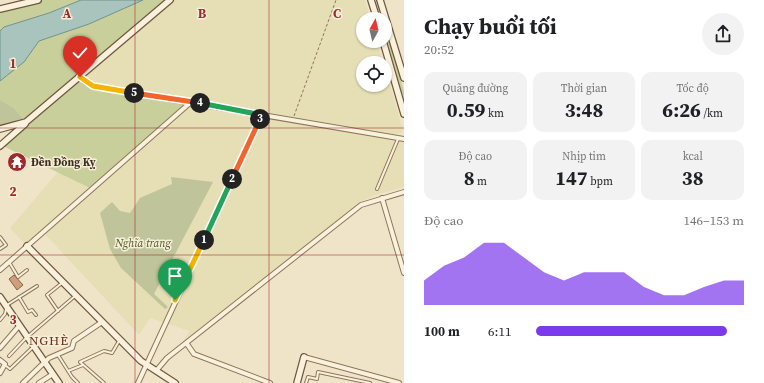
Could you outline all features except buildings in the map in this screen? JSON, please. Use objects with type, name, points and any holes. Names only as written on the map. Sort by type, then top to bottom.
[{"type":"street","points":[[0,9],[38,0]]},
{"type":"street","points":[[0,146],[26,122],[170,0]]},
{"type":"street","points":[[371,0],[375,12]]},
{"type":"street","points":[[380,0],[404,78]]},
{"type":"street","points":[[385,48],[404,114]]},
{"type":"street","points":[[80,77],[85,82],[97,87],[404,139]]},
{"type":"street","points":[[0,270],[191,102]]},
{"type":"street","points":[[138,383],[145,365],[262,115]]},
{"type":"street","points":[[0,129],[26,122]]},
{"type":"street","points":[[156,371],[167,358],[187,344],[361,205],[404,192]]},
{"type":"street","points":[[382,198],[404,273]]},
{"type":"street","points":[[27,246],[145,365],[175,383]]},
{"type":"street","points":[[0,298],[26,338],[59,383]]},
{"type":"street","points":[[23,383],[44,362],[72,348],[74,341],[102,322]]},
{"type":"street","points":[[0,348],[19,326]]},
{"type":"street","points":[[187,344],[194,354],[270,383]]},
{"type":"street","points":[[297,383],[304,357],[399,383]]},
{"type":"street","points":[[0,360],[5,364],[0,373]]},
{"type":"street","points":[[39,383],[53,374]]},
{"type":"lane","points":[[377,189],[398,139]]},
{"type":"lane","points":[[0,237],[6,245],[0,249]]},
{"type":"lane","points":[[9,262],[18,277],[27,270]]},
{"type":"lane","points":[[58,311],[47,295],[63,282]]},
{"type":"lane","points":[[0,320],[5,314],[6,306],[37,286]]},
{"type":"lane","points":[[9,356],[26,338],[76,296]]},
{"type":"lane","points":[[19,297],[28,312],[32,310],[36,315]]},
{"type":"lane","points":[[104,383],[80,362],[104,351],[112,353],[120,340]]},
{"type":"lane","points":[[5,364],[10,369],[33,347]]},
{"type":"lane","points":[[58,355],[78,383]]},
{"type":"lane","points":[[68,371],[83,365]]},
{"type":"lane","points":[[306,383],[308,378],[317,379],[318,372],[370,383]]},
{"type":"path","points":[[293,120],[336,0]]},
{"type":"green space","points":[[38,0],[81,0],[49,13],[4,27],[0,31],[0,10]]},
{"type":"green space","points":[[143,0],[170,0],[80,77],[93,86],[191,102],[92,189],[1,145],[26,122],[14,108],[0,100],[0,81],[24,62],[39,41],[89,24]]},
{"type":"green space","points":[[170,0],[365,0],[368,12],[356,12],[356,48],[379,48],[381,56],[356,56],[356,92],[392,92],[403,130],[402,133],[396,134],[398,139],[404,142],[404,187],[375,195],[360,202],[181,344],[190,331],[150,318],[139,335],[43,232],[27,246],[10,228],[58,172],[92,189],[97,87],[80,77]]},
{"type":"green space","points":[[389,48],[392,48],[404,91],[404,100],[392,56]]},
{"type":"green space","points":[[0,100],[14,108],[26,122],[0,129]]},
{"type":"green space","name":"Nghĩa trang","points":[[171,177],[213,182],[154,294],[168,307],[165,309],[121,268],[110,249],[100,213],[112,202],[120,211],[130,213],[140,198],[172,184]]},
{"type":"water","points":[[81,0],[143,0],[89,24],[39,41],[24,62],[0,81],[0,31],[4,27],[49,13]]},
{"type":"place","name":"Đền Đồng Kỵ","points":[[17,162]]},
{"type":"district","name":"NGHÈ","points":[[49,340]]},
{"type":"route","points":[[80,77],[85,82],[97,87],[262,115],[175,300]]}]
